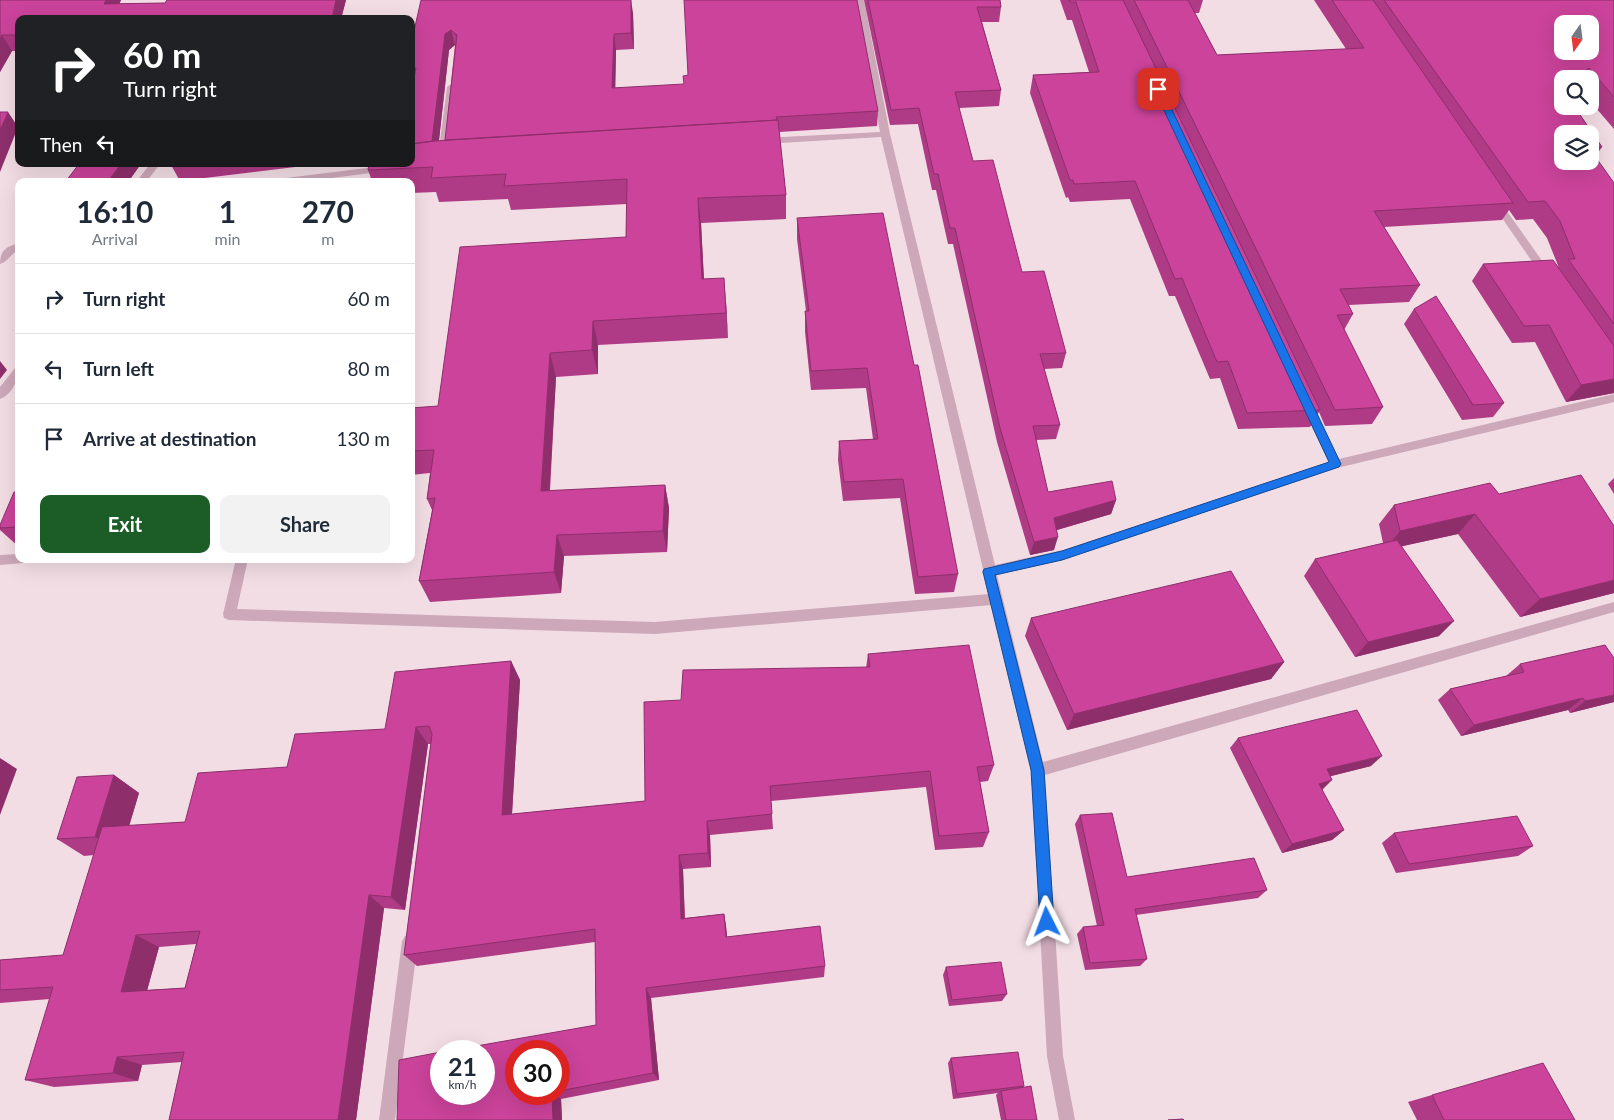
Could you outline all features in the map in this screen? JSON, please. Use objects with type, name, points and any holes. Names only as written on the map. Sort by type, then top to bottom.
[{"type":"street","points":[[860,0],[885,134],[988,572],[1038,770],[1055,1056],[1067,1120]]},
{"type":"street","points":[[443,161],[452,78]]},
{"type":"street","points":[[757,142],[885,134]]},
{"type":"street","points":[[144,178],[153,167]]},
{"type":"street","points":[[309,178],[394,167]]},
{"type":"street","points":[[1491,194],[1553,284]]},
{"type":"street","points":[[0,261],[9,250],[15,248]]},
{"type":"street","points":[[0,395],[15,376]]},
{"type":"street","points":[[1302,393],[1336,464]]},
{"type":"street","points":[[988,572],[1062,555],[1336,464],[1614,398]]},
{"type":"street","points":[[0,560],[15,558]]},
{"type":"street","points":[[241,563],[229,614],[655,628],[995,599]]},
{"type":"street","points":[[1038,770],[1614,607]]},
{"type":"street","points":[[387,1120],[412,926]]},
{"type":"building","points":[[0,0],[106,0],[104,4],[165,3],[167,0],[336,0],[333,15],[15,15],[15,35],[2,35],[0,39]]},
{"type":"building","points":[[421,0],[631,0],[631,33],[614,34],[612,88],[684,84],[683,76],[688,75],[684,0],[857,0],[878,111],[776,117],[777,120],[445,140],[457,35],[451,30],[445,34],[432,141],[415,143],[415,27]]},
{"type":"building","points":[[868,0],[1000,0],[1001,7],[977,7],[1001,90],[955,92],[973,161],[993,160],[1022,272],[1044,271],[1066,353],[1040,354],[1060,425],[1033,426],[1048,492],[1112,481],[1116,500],[1054,518],[1058,537],[1034,542],[1000,428],[955,228],[950,228],[938,174],[934,174],[919,108],[891,110]]},
{"type":"building","points":[[1069,0],[1123,0],[1320,410],[1247,413],[1228,361],[1217,362],[1182,278],[1175,279],[1135,181],[1074,184],[1073,180],[1070,180],[1033,75],[1099,72],[1076,2],[1070,2]]},
{"type":"building","points":[[1134,0],[1188,0],[1217,55],[1364,48],[1332,0],[1373,0],[1513,203],[1374,211],[1420,285],[1340,289],[1353,314],[1337,315],[1383,407],[1335,410]]},
{"type":"building","points":[[1384,0],[1614,0],[1614,97],[1599,80],[1599,70],[1591,70],[1589,68],[1586,70],[1554,70],[1554,115],[1580,115],[1587,125],[1554,125],[1554,170],[1599,170],[1599,162],[1614,183],[1614,324],[1568,259],[1575,259],[1560,221],[1545,201],[1528,202]]},
{"type":"building","points":[[0,112],[8,112],[0,130]]},
{"type":"building","points":[[778,120],[786,195],[698,198],[702,279],[724,278],[726,313],[593,321],[592,350],[550,353],[541,491],[665,485],[663,531],[557,535],[554,572],[419,581],[435,498],[427,499],[434,450],[415,451],[415,408],[438,406],[460,247],[626,237],[627,179],[504,186],[506,174],[431,178],[433,167],[368,170],[368,167],[415,167],[415,144]]},
{"type":"building","points":[[77,167],[119,167],[110,178],[68,178]]},
{"type":"building","points":[[883,213],[914,365],[918,365],[958,574],[918,577],[903,479],[844,482],[839,441],[878,439],[867,368],[811,371],[805,311],[809,311],[797,218]]},
{"type":"building","points":[[1553,260],[1614,346],[1614,379],[1581,385],[1549,325],[1524,326],[1483,264]]},
{"type":"building","points":[[1436,296],[1504,403],[1473,405],[1414,309]]},
{"type":"building","points":[[1581,475],[1614,526],[1614,580],[1540,599],[1475,514],[1400,531],[1394,505],[1490,483],[1499,494]]},
{"type":"building","points":[[14,492],[15,527],[0,528],[0,525]]},
{"type":"building","points":[[1397,540],[1454,621],[1368,642],[1315,559]]},
{"type":"building","points":[[1231,571],[1284,662],[1074,714],[1031,618]]},
{"type":"building","points":[[969,645],[994,765],[977,767],[989,832],[939,836],[930,771],[770,786],[772,814],[707,821],[708,853],[679,855],[681,919],[724,914],[726,937],[820,926],[825,966],[646,988],[653,1073],[570,1089],[570,1040],[511,1040],[596,1025],[595,929],[404,955],[432,734],[429,726],[416,727],[391,897],[369,895],[338,1120],[169,1120],[184,1052],[117,1057],[113,1073],[25,1080],[53,987],[0,990],[0,960],[63,955],[102,827],[185,822],[198,773],[287,767],[295,734],[385,729],[395,672],[511,661],[502,815],[645,801],[644,702],[681,700],[683,670],[870,667],[868,654]],"holes":[[[200,931],[185,988],[121,992],[136,935]]]},
{"type":"building","points":[[1605,645],[1614,658],[1614,695],[1585,701],[1583,698],[1474,725],[1450,689],[1524,672],[1520,664]]},
{"type":"building","points":[[1357,710],[1382,756],[1327,769],[1332,780],[1319,784],[1344,830],[1292,844],[1238,738]]},
{"type":"building","points":[[114,775],[95,837],[57,839],[77,777]]},
{"type":"building","points":[[1112,813],[1127,877],[1254,858],[1267,890],[1135,909],[1147,959],[1090,963],[1083,927],[1104,925],[1080,815]]},
{"type":"building","points":[[1517,816],[1533,846],[1409,864],[1394,833]]},
{"type":"building","points":[[1001,962],[1007,994],[952,1000],[946,967]]},
{"type":"building","points":[[505,1041],[505,1105],[552,1105],[553,1120],[397,1120],[399,1060],[430,1054],[430,1105],[495,1105],[495,1043]]},
{"type":"building","points":[[1018,1052],[1024,1086],[957,1094],[951,1058]]},
{"type":"building","points":[[1543,1063],[1575,1120],[1444,1120],[1432,1095]]},
{"type":"building","points":[[1031,1086],[1037,1120],[1006,1120],[1001,1091]]},
{"type":"route","points":[[1047,922],[1038,770],[988,572],[1062,555],[1336,464],[1158,89]]}]
